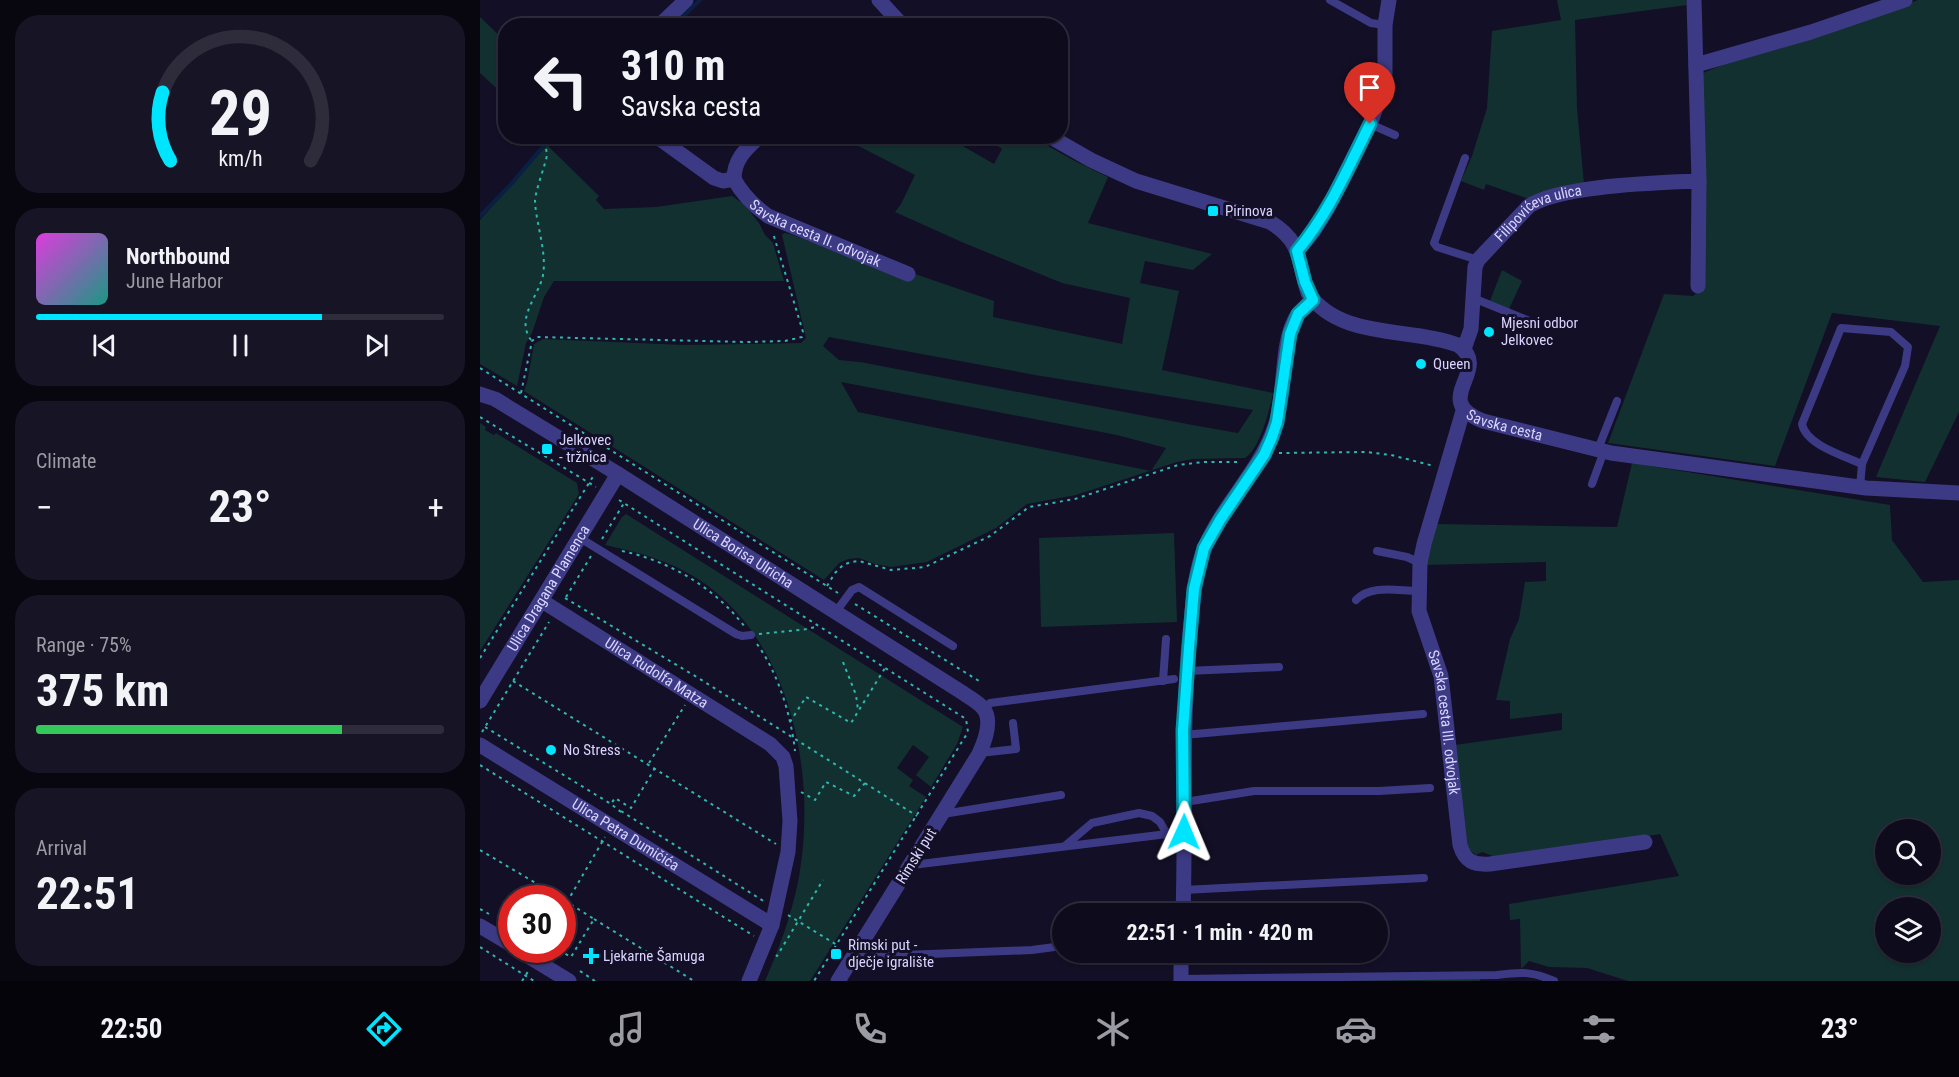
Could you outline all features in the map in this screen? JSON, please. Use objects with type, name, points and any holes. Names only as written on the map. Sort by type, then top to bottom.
[{"type":"street","points":[[667,18],[686,0]]},
{"type":"street","points":[[879,0],[896,18]]},
{"type":"street","points":[[1297,251],[1314,232],[1328,208],[1370,124],[1385,79],[1385,25],[1389,0]]},
{"type":"street","points":[[1694,0],[1700,181],[1698,286]]},
{"type":"street","points":[[1696,65],[1811,32],[1905,0]]},
{"type":"street","points":[[667,144],[714,178],[723,181],[734,179],[734,170],[742,153],[752,144]]},
{"type":"street","points":[[1063,144],[1136,181],[1269,222],[1284,231],[1293,241],[1313,300],[1332,315],[1359,326],[1450,342],[1464,349],[1471,329],[1475,267],[1478,260]]},
{"type":"street","name":"Savska cesta II. odvojak","points":[[734,179],[740,189],[768,216],[908,274]]},
{"type":"street","name":"Filipovićeva ulica","points":[[1478,260],[1529,206],[1538,200],[1630,185],[1700,181]]},
{"type":"street","points":[[1183,903],[1184,735],[1194,589],[1204,548],[1264,455],[1272,437],[1277,422],[1290,334],[1298,314],[1313,300]]},
{"type":"street","name":"Savska cesta","points":[[1464,349],[1470,365],[1460,399],[1463,411],[1483,421],[1601,450],[1860,487],[1959,492]]},
{"type":"street","name":"Ulica Borisa Ulricha","points":[[480,394],[495,399],[618,474],[963,693],[985,710]]},
{"type":"street","name":"Savska cesta III. odvojak","points":[[1463,411],[1420,563],[1418,591],[1419,611],[1441,676],[1462,855],[1474,863],[1490,864],[1644,843]]},
{"type":"street","name":"Ulica Dragana Plamenca","points":[[480,701],[618,474]]},
{"type":"street","name":"Ulica Rudolfa Matza","points":[[542,601],[770,744],[779,752],[786,766],[790,821],[782,885],[772,925]]},
{"type":"street","name":"Rimski put","points":[[838,981],[979,754],[984,744],[987,727],[985,710]]},
{"type":"street","name":"Ulica Petra Dumičića","points":[[480,745],[772,925]]},
{"type":"street","points":[[749,981],[772,925]]},
{"type":"street","points":[[480,926],[498,937]]},
{"type":"street","points":[[539,963],[569,981]]},
{"type":"street","points":[[1181,963],[1181,980]]},
{"type":"lane","points":[[1330,0],[1371,23],[1385,25]]},
{"type":"lane","points":[[1370,124],[1395,135]]},
{"type":"lane","points":[[1465,158],[1434,243],[1437,247],[1478,260]]},
{"type":"lane","points":[[1473,298],[1537,324]]},
{"type":"lane","points":[[1860,487],[1862,464],[1905,366],[1908,348],[1892,332],[1841,328],[1802,424],[1804,432],[1811,440],[1862,464]]},
{"type":"lane","points":[[1592,484],[1617,401]]},
{"type":"lane","points":[[580,538],[736,634],[751,635]]},
{"type":"lane","points":[[1377,551],[1407,557],[1420,563]]},
{"type":"lane","points":[[835,613],[852,590],[859,587],[953,646]]},
{"type":"lane","points":[[1356,600],[1361,595],[1386,589],[1418,591]]},
{"type":"lane","points":[[1163,681],[1166,639]]},
{"type":"lane","points":[[1187,671],[1279,667]]},
{"type":"lane","points":[[985,710],[990,704],[1174,679]]},
{"type":"lane","points":[[1184,735],[1422,714]]},
{"type":"lane","points":[[979,754],[1017,749],[1013,723]]},
{"type":"lane","points":[[1185,802],[1254,790],[1379,791],[1430,788]]},
{"type":"lane","points":[[942,814],[1061,795]]},
{"type":"lane","points":[[1065,846],[1092,823],[1139,813],[1152,816],[1160,822],[1167,834]]},
{"type":"lane","points":[[910,865],[1184,832]]},
{"type":"lane","points":[[1184,890],[1424,878]]},
{"type":"lane","points":[[853,957],[1052,947]]},
{"type":"lane","points":[[1181,980],[1497,975],[1522,972],[1533,973],[1554,981]]},
{"type":"path","points":[[521,393],[532,341],[526,329],[529,306],[543,273],[543,255],[535,201],[547,155],[543,144]]},
{"type":"path","points":[[532,341],[543,336],[746,342],[785,341],[802,337],[768,216]]},
{"type":"path","points":[[480,368],[840,595]]},
{"type":"path","points":[[491,382],[494,376]]},
{"type":"path","points":[[480,417],[607,493],[966,719],[968,732],[814,981]]},
{"type":"path","points":[[1274,453],[1366,452],[1391,455],[1445,470]]},
{"type":"path","points":[[827,586],[835,573],[843,565],[851,562],[859,561],[891,570],[925,567],[990,536],[1029,507],[1075,499],[1179,465],[1204,462],[1250,462]]},
{"type":"path","points":[[480,658],[589,483]]},
{"type":"path","points":[[596,548],[565,598],[700,679],[917,816]]},
{"type":"path","points":[[850,601],[979,681]]},
{"type":"path","points":[[480,735],[550,621]]},
{"type":"path","points":[[751,635],[818,626]]},
{"type":"path","points":[[843,662],[856,695],[858,711]]},
{"type":"path","points":[[790,722],[806,697],[851,723],[885,668]]},
{"type":"path","points":[[513,681],[781,847]]},
{"type":"path","points":[[649,764],[688,700]]},
{"type":"path","points":[[485,727],[765,902],[762,907]]},
{"type":"path","points":[[480,765],[759,938]]},
{"type":"path","points":[[610,804],[615,798],[631,808],[655,768]]},
{"type":"path","points":[[799,790],[814,800],[826,782],[854,796],[865,783]]},
{"type":"path","points":[[618,817],[621,811]]},
{"type":"path","points":[[576,887],[608,832]]},
{"type":"path","points":[[480,849],[539,885]]},
{"type":"path","points":[[772,953],[777,956],[823,880]]},
{"type":"path","points":[[576,908],[694,981]]},
{"type":"path","points":[[785,913],[837,945]]},
{"type":"path","points":[[576,949],[594,919]]},
{"type":"path","points":[[480,947],[534,981]]},
{"type":"path","points":[[522,981],[532,965]]},
{"type":"green space","points":[[1557,0],[1686,0],[1687,5],[1575,20],[1577,108],[1584,184],[1529,199],[1486,184],[1484,190],[1461,181],[1472,156],[1487,108],[1492,31],[1561,20]]},
{"type":"green space","points":[[1918,0],[1959,0],[1959,412],[1925,482],[1876,477],[1940,326],[1832,313],[1775,466],[1608,443],[1664,294],[1693,296],[1701,289],[1703,73]]},
{"type":"green space","points":[[480,17],[498,34],[498,90],[480,73]]},
{"type":"green space","points":[[855,144],[959,144],[994,164],[1002,149],[995,144],[1044,144],[1108,177],[1088,223],[1212,254],[1193,270],[1145,261],[1140,283],[1179,291],[1162,370],[1273,393],[1260,438],[1245,458],[1193,459],[1151,470],[1166,448],[1117,435],[841,382],[858,412],[1150,471],[1076,495],[1027,504],[996,528],[927,562],[891,567],[859,558],[848,559],[839,563],[824,580],[524,391],[534,344],[543,339],[684,345],[801,343],[806,338],[782,235],[784,233],[869,264],[912,273],[994,301],[993,317],[1122,344],[1130,298],[1062,283],[895,212],[915,175]],"holes":[[[829,337],[1035,375],[1253,410],[1238,433],[860,362],[839,360],[823,346]]]},
{"type":"green space","points":[[547,145],[599,196],[596,200],[604,209],[656,207],[732,196],[745,205],[773,243],[784,281],[554,281],[544,297],[532,333],[526,343],[517,386],[480,364],[480,220]]},
{"type":"green space","points":[[1502,270],[1522,281],[1509,309],[1490,301]]},
{"type":"green space","points":[[480,423],[486,427],[485,430],[494,435],[496,433],[577,483],[579,494],[480,651]]},
{"type":"green space","points":[[1632,463],[1890,505],[1892,540],[1923,582],[1959,580],[1959,981],[1628,981],[1587,968],[1549,967],[1529,961],[1521,969],[1520,919],[1510,920],[1509,904],[1679,876],[1660,834],[1552,852],[1498,858],[1482,852],[1476,855],[1468,849],[1455,745],[1562,730],[1562,713],[1510,719],[1510,701],[1496,700],[1510,639],[1519,619],[1525,582],[1546,581],[1546,562],[1425,565],[1436,524],[1617,527]]},
{"type":"green space","points":[[626,514],[963,727],[957,744],[931,787],[916,775],[929,757],[913,745],[897,768],[913,780],[909,786],[926,797],[810,981],[765,981],[792,907],[803,842],[804,800],[800,757],[791,715],[777,675],[757,638],[730,606],[698,579],[653,558],[605,545]]},
{"type":"green space","points":[[1174,533],[1177,622],[1041,627],[1039,538]]},
{"type":"green space","points":[[1480,978],[1480,981],[1339,981],[1339,980]]},
{"type":"waterway","points":[[681,18],[700,0]]},
{"type":"waterway","points":[[480,216],[545,144]]},
{"type":"place","name":"Pirinova","points":[[1213,211]]},
{"type":"place","name":"Mjesni odbor Jelkovec","points":[[1489,332]]},
{"type":"place","name":"Queen","points":[[1421,364]]},
{"type":"place","name":"Jelkovec - tržnica","points":[[547,449]]},
{"type":"place","name":"No Stress","points":[[551,750]]},
{"type":"place","name":"Rimski put - dječje igralište","points":[[836,954]]},
{"type":"place","name":"Ljekarne Šamuga","points":[[591,956]]},
{"type":"route","points":[[1184,832],[1183,730],[1194,589],[1204,548],[1264,455],[1272,437],[1277,422],[1290,334],[1298,314],[1313,300],[1308,293],[1297,251],[1314,232],[1328,208],[1370,124]]}]
